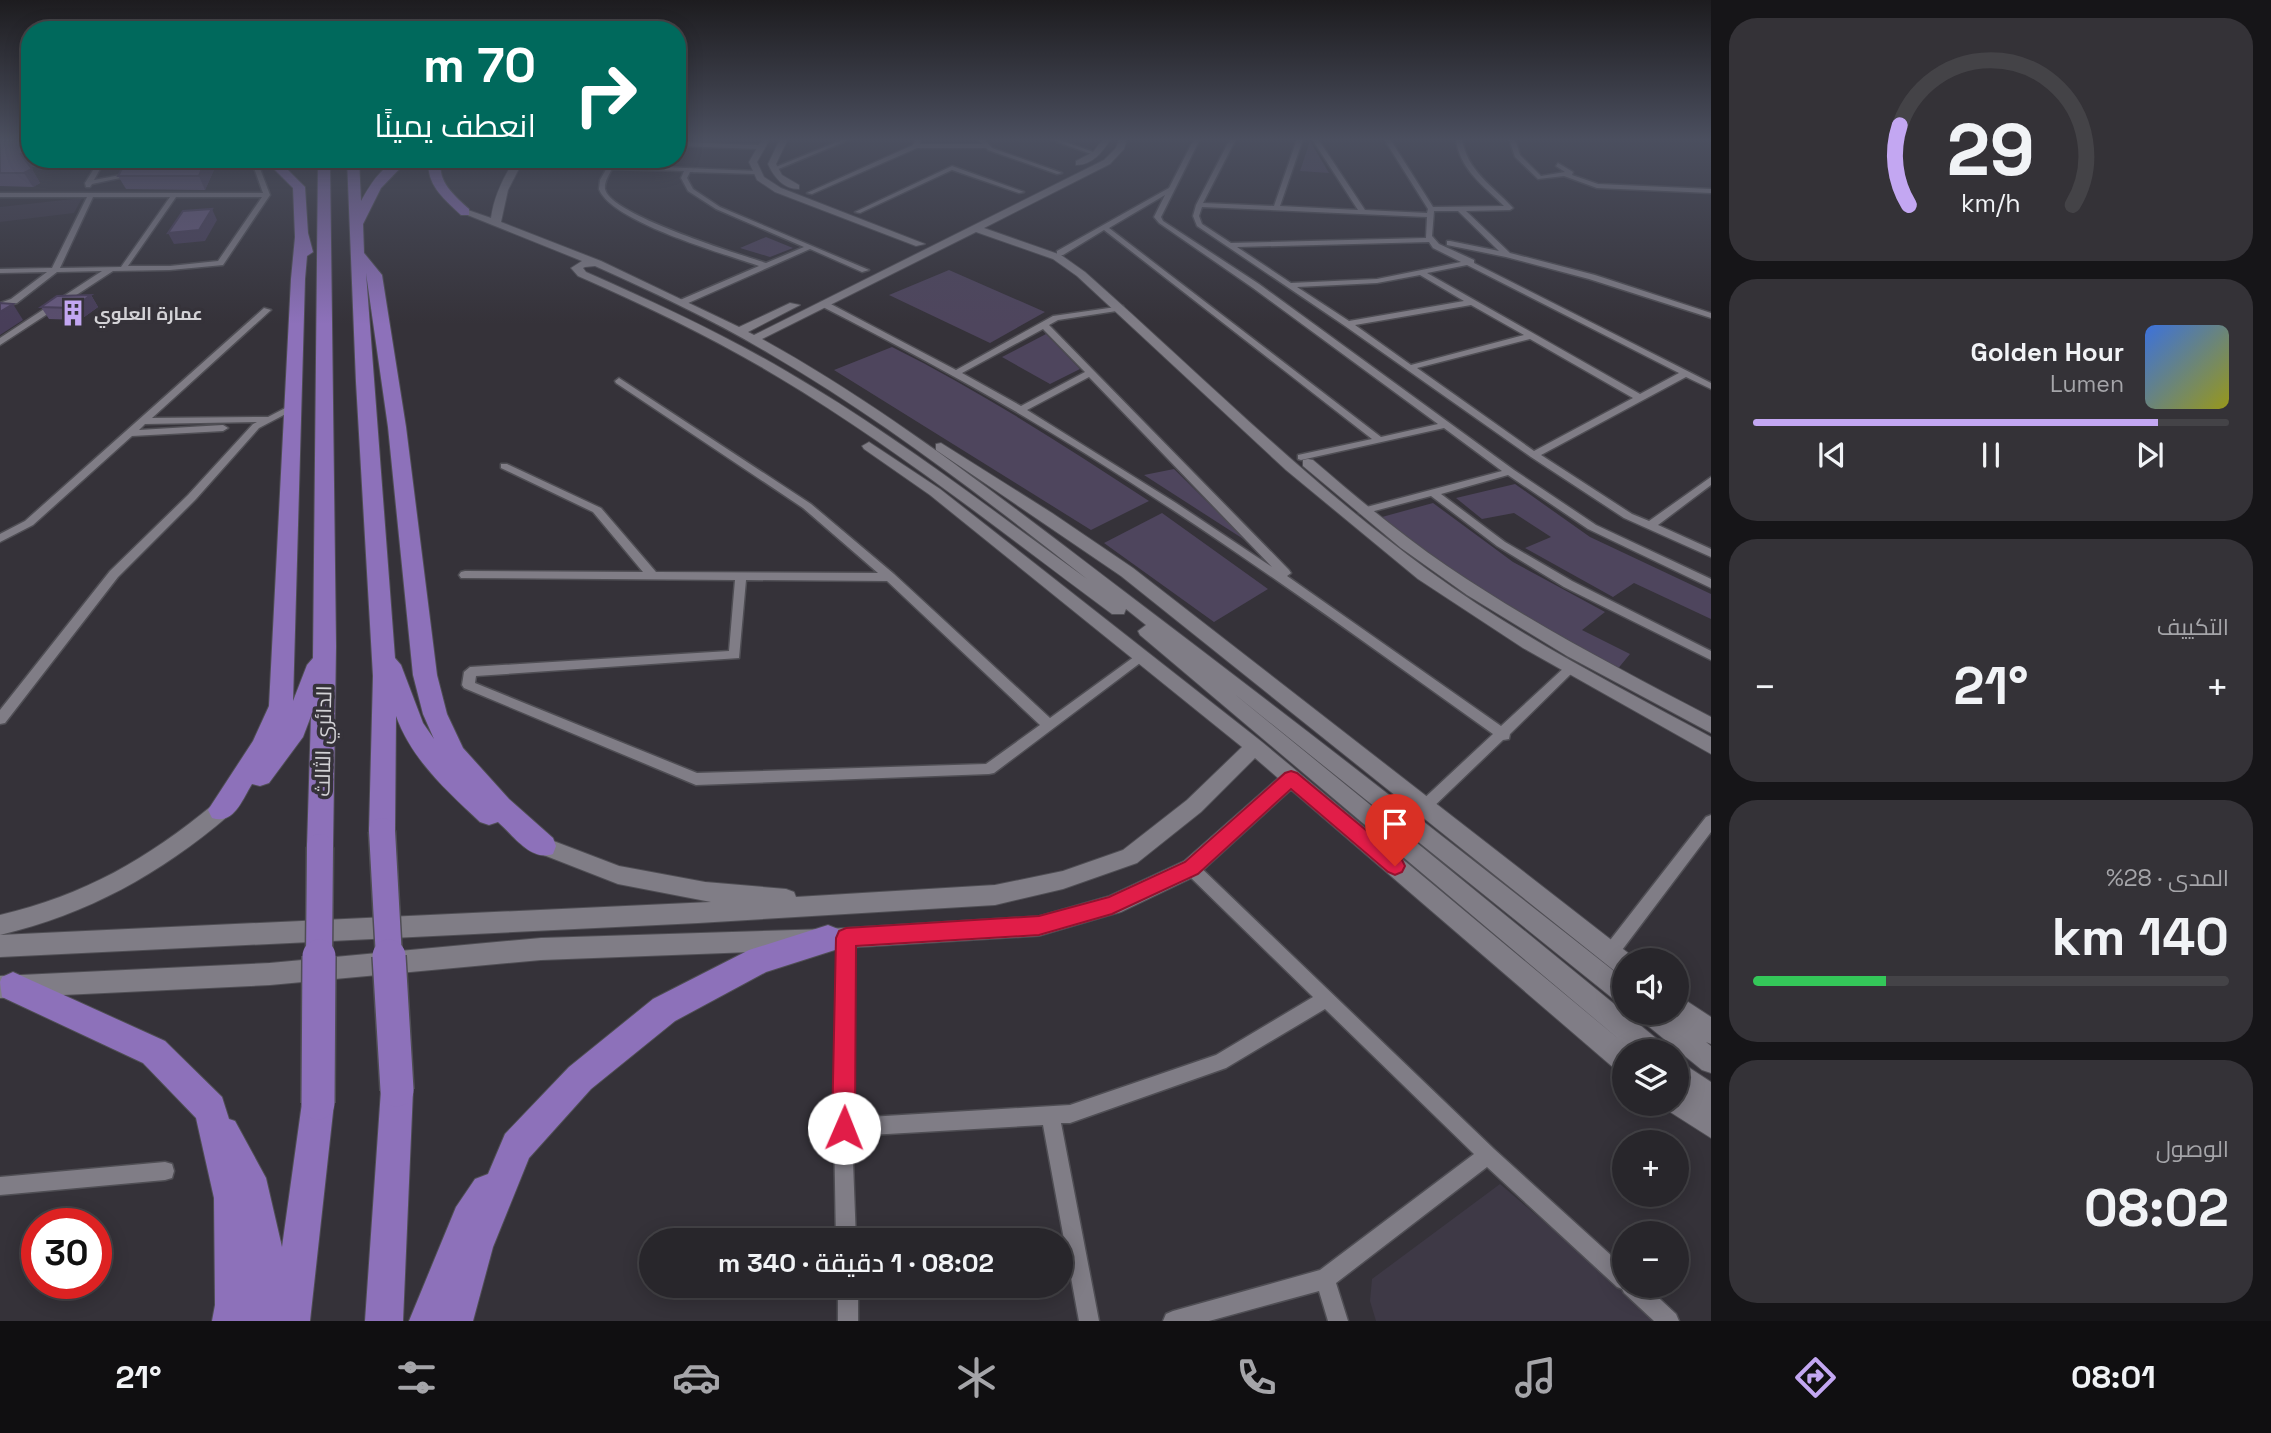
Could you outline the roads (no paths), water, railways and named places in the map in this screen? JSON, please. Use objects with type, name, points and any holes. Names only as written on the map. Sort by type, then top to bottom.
[{"type":"highway","points":[[221,810],[263,746],[281,706],[298,279],[302,237],[300,201]]},
{"type":"highway","name":"الدائري الثالث","points":[[291,1321],[317,1103],[326,646],[323,201]]},
{"type":"highway","points":[[354,201],[385,676],[382,831],[397,1090],[384,1321]]},
{"type":"highway","points":[[355,227],[366,201]]},
{"type":"highway","points":[[454,201],[465,212]]},
{"type":"highway","points":[[302,237],[311,273],[322,289]]},
{"type":"highway","points":[[356,253],[375,275],[397,427],[425,675],[435,714],[453,754],[500,807],[543,846]]},
{"type":"highway","points":[[372,492],[397,427]]},
{"type":"highway","points":[[383,645],[412,726],[440,768],[488,814],[543,846]]},
{"type":"highway","points":[[221,810],[263,772],[294,730],[326,646]]},
{"type":"highway","points":[[428,1321],[468,1219],[517,1146],[580,1078],[664,1010],[759,960],[837,938]]},
{"type":"highway","points":[[7,987],[154,1052],[210,1109],[249,1178],[265,1250],[269,1321]]},
{"type":"highway","points":[[210,1109],[231,1198],[234,1305],[231,1321]]},
{"type":"highway","points":[[454,1321],[475,1247],[517,1146]]},
{"type":"street","points":[[10,203],[17,201]]},
{"type":"street","points":[[0,306],[14,301],[55,270],[88,201]]},
{"type":"street","points":[[122,269],[170,201]]},
{"type":"street","points":[[0,271],[170,268],[220,263],[263,201]]},
{"type":"street","points":[[496,223],[498,201]]},
{"type":"street","points":[[613,201],[642,220],[764,265]]},
{"type":"street","points":[[707,201],[718,208],[865,270]]},
{"type":"street","points":[[809,201],[925,241]]},
{"type":"street","points":[[829,201],[925,241]]},
{"type":"street","points":[[858,212],[883,201]]},
{"type":"street","points":[[821,298],[865,270],[1004,201]]},
{"type":"street","points":[[745,336],[1030,201]]},
{"type":"street","points":[[1060,253],[1150,201]]},
{"type":"street","points":[[1164,201],[1157,217],[1161,222],[1256,286],[1510,472],[1592,527],[1711,584]]},
{"type":"street","points":[[1201,201],[1196,216],[1199,225],[1226,244],[1348,324],[1534,455],[1628,516],[1711,554]]},
{"type":"street","points":[[1276,209],[1279,201]]},
{"type":"street","points":[[1356,201],[1363,212]]},
{"type":"street","points":[[1423,201],[1430,212],[1427,236],[1436,246],[1711,386]]},
{"type":"street","points":[[1199,205],[1363,212],[1510,208],[1503,201]]},
{"type":"street","points":[[1460,209],[1507,255]]},
{"type":"street","points":[[465,212],[597,263],[683,302],[816,375],[958,473],[1318,748],[1612,983]]},
{"type":"street","points":[[979,226],[1060,253],[1091,271],[1363,511],[1439,569],[1513,617],[1711,726]]},
{"type":"street","points":[[979,226],[1057,257],[1120,308],[1349,517],[1425,575],[1570,668],[1711,746]]},
{"type":"street","points":[[1104,226],[1378,439]]},
{"type":"street","points":[[1226,244],[1431,240]]},
{"type":"street","points":[[1450,243],[1592,277],[1711,316]]},
{"type":"street","points":[[683,302],[809,247]]},
{"type":"street","points":[[1290,285],[1377,281],[1423,274],[1471,262]]},
{"type":"street","points":[[597,263],[582,264],[576,268],[582,274],[661,308],[786,377],[942,480],[1146,631],[1637,1039]]},
{"type":"street","points":[[0,342],[111,269]]},
{"type":"street","points":[[1423,274],[1640,398]]},
{"type":"street","points":[[821,298],[1021,410],[1134,481],[1304,592],[1504,735]]},
{"type":"street","points":[[745,336],[808,299]]},
{"type":"street","points":[[1348,324],[1472,302]]},
{"type":"street","points":[[956,373],[1056,318],[1120,308]]},
{"type":"street","points":[[0,539],[29,523],[267,310]]},
{"type":"street","points":[[1044,325],[1304,592]]},
{"type":"street","points":[[1408,368],[1530,335]]},
{"type":"street","points":[[1021,410],[1090,373]]},
{"type":"street","points":[[1534,455],[1686,373]]},
{"type":"street","points":[[816,375],[843,384],[1047,516],[1127,572],[1423,808],[1612,954]]},
{"type":"street","points":[[786,377],[798,395],[935,492],[1255,747],[1612,1050]]},
{"type":"street","points":[[619,382],[807,506],[890,577],[1049,725]]},
{"type":"street","points":[[0,719],[114,574],[192,497],[256,426],[294,407]]},
{"type":"street","points":[[142,421],[270,419]]},
{"type":"street","points":[[1301,457],[1447,425]]},
{"type":"street","points":[[129,433],[256,426]]},
{"type":"street","points":[[504,466],[597,510],[653,576]]},
{"type":"street","points":[[1363,511],[1510,472]]},
{"type":"street","points":[[1650,526],[1711,480]]},
{"type":"street","points":[[1432,492],[1502,544],[1568,584],[1711,656]]},
{"type":"street","points":[[465,575],[890,577]]},
{"type":"street","points":[[741,576],[735,655],[470,672],[468,685],[696,779],[989,769],[1142,657]]},
{"type":"street","points":[[1423,808],[1504,735],[1570,668]]},
{"type":"street","points":[[0,946],[995,895],[1063,880],[1129,857],[1194,806],[1255,747]]},
{"type":"street","points":[[7,987],[270,974],[541,949],[837,938],[1039,926],[1112,905],[1191,868],[1291,778]]},
{"type":"street","points":[[0,925],[25,920],[79,902],[134,877],[181,845],[221,810]]},
{"type":"street","points":[[1624,948],[1711,821]]},
{"type":"street","points":[[543,846],[618,875],[705,892],[849,904]]},
{"type":"street","points":[[1191,868],[1488,1155],[1612,1269]]},
{"type":"street","points":[[837,938],[846,1228]]},
{"type":"street","points":[[844,1128],[1070,1114],[1220,1062],[1326,999]]},
{"type":"street","points":[[1689,1015],[1711,1031]]},
{"type":"street","points":[[1665,1025],[1711,1061]]},
{"type":"street","points":[[1689,1081],[1711,1097]]},
{"type":"street","points":[[1689,1110],[1711,1125]]},
{"type":"street","points":[[1050,1115],[1090,1321]]},
{"type":"street","points":[[1173,1321],[1325,1279],[1488,1155]]},
{"type":"street","points":[[0,1186],[165,1171]]},
{"type":"street","points":[[1325,1279],[1338,1321]]},
{"type":"street","points":[[848,1298],[848,1321]]},
{"type":"street","points":[[1644,1298],[1670,1321]]},
{"type":"place","name":"عمارة العلوي","points":[[73,313]]}]
